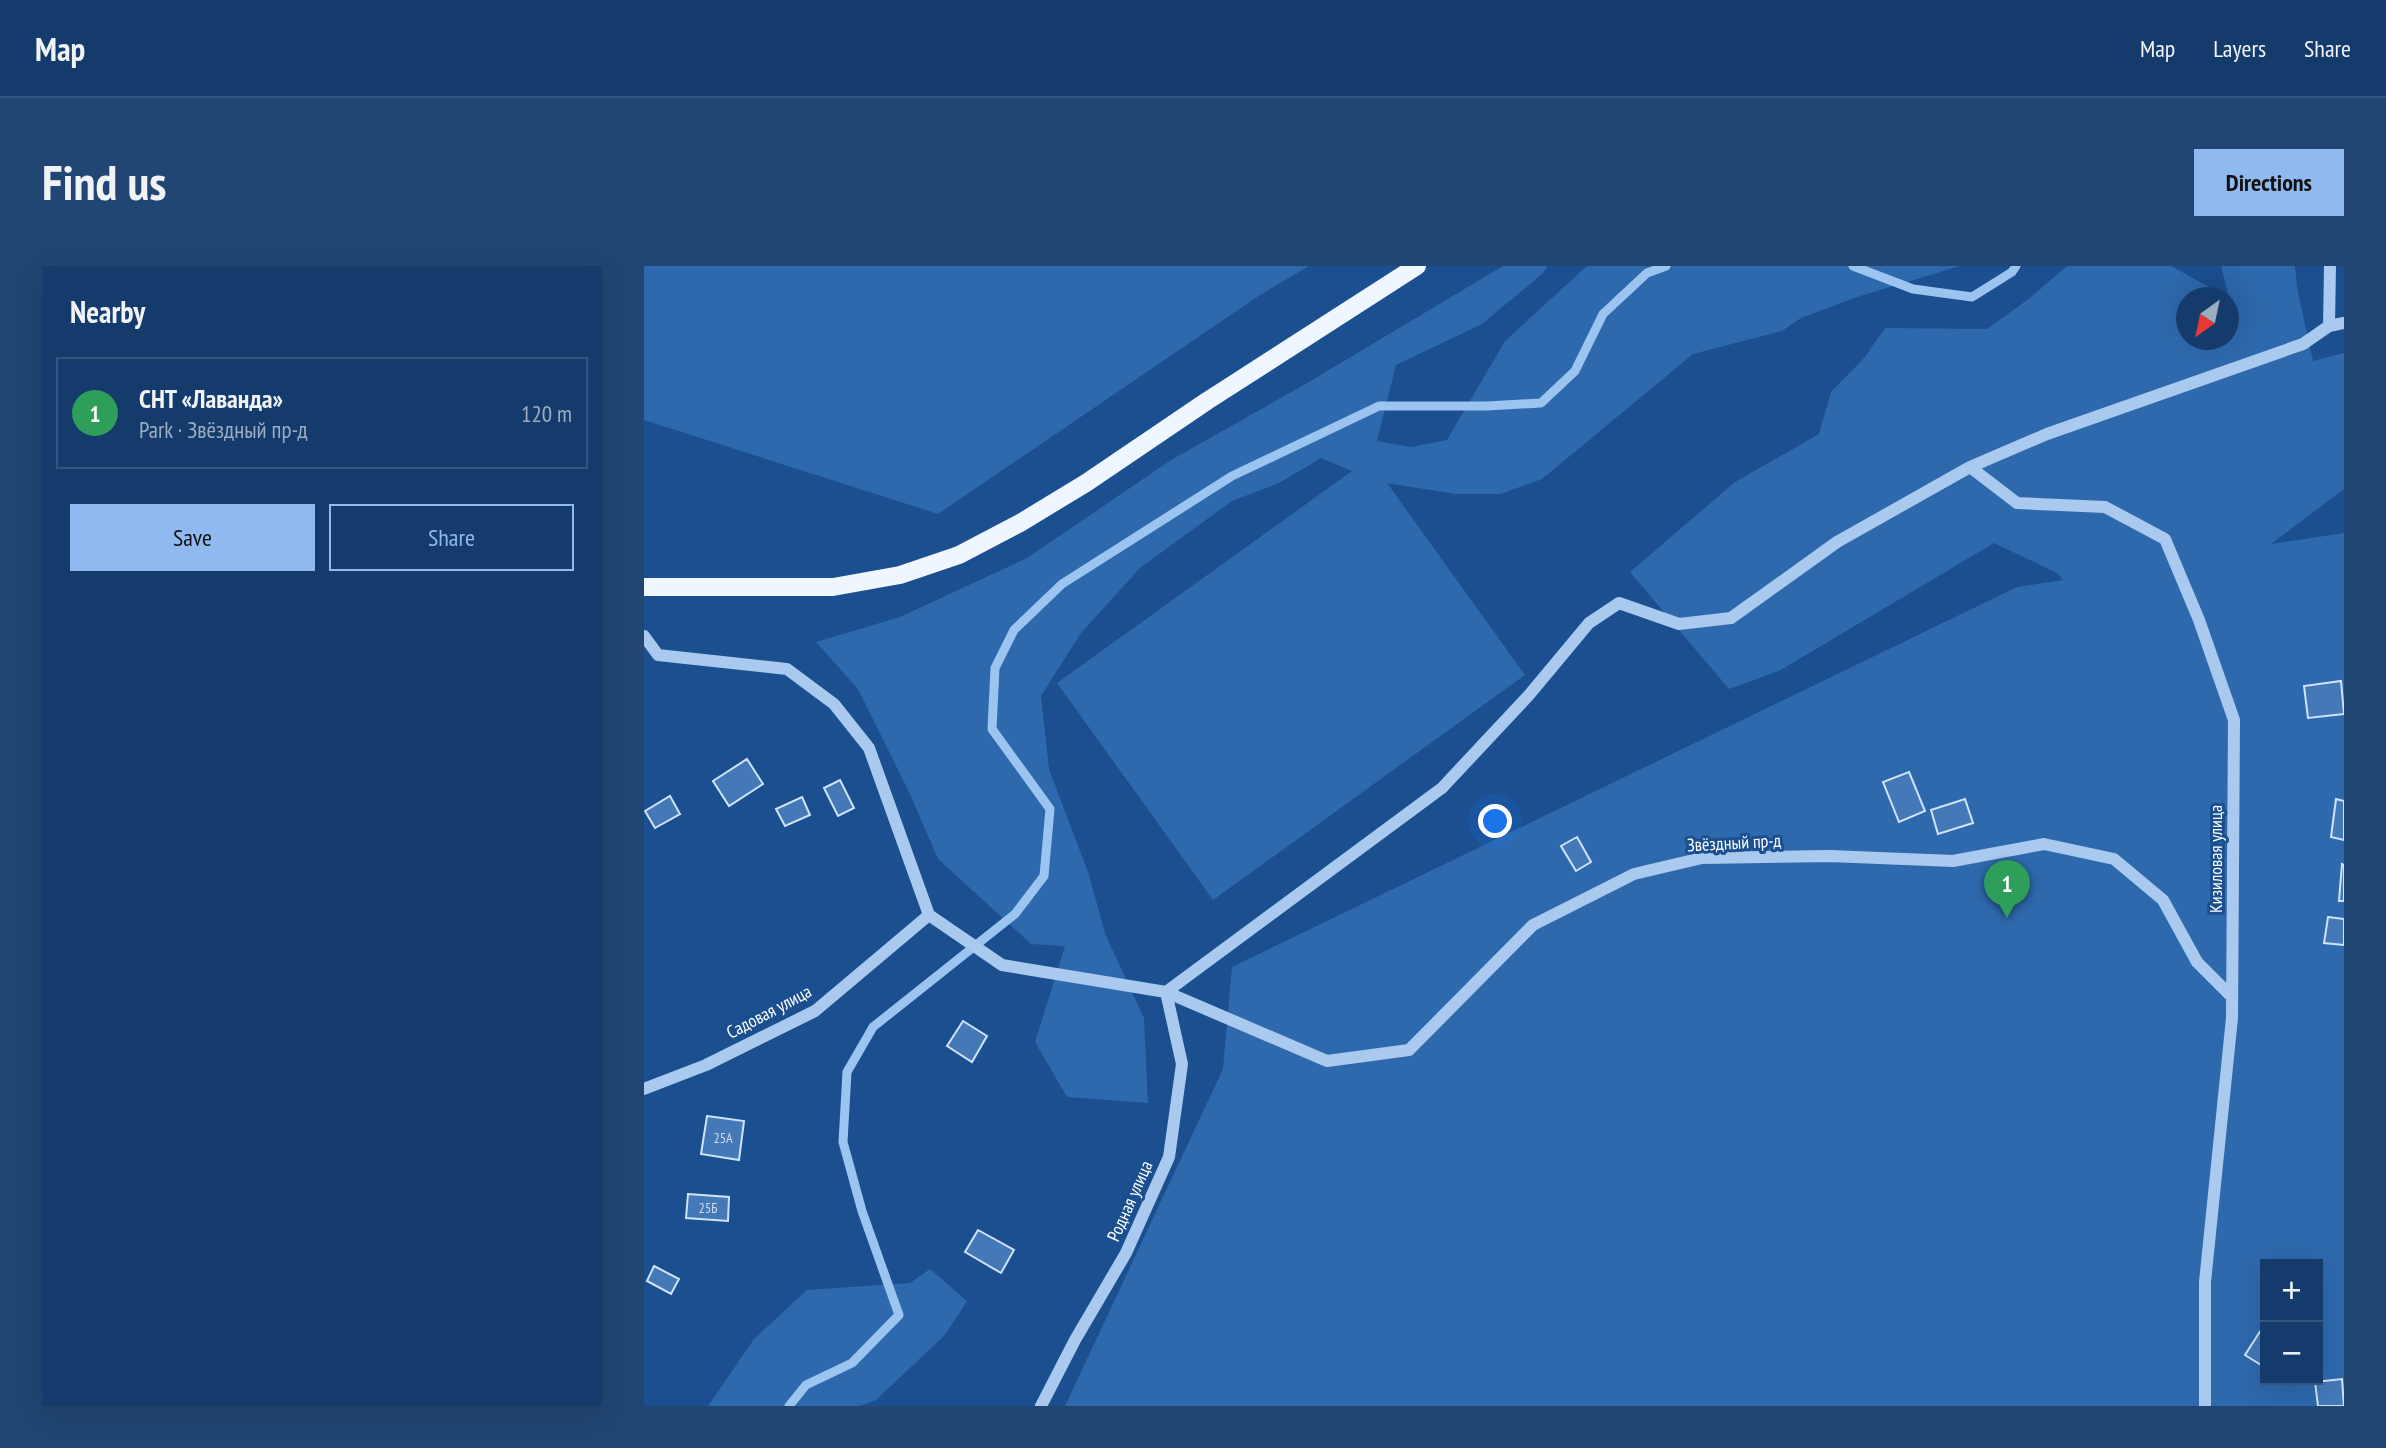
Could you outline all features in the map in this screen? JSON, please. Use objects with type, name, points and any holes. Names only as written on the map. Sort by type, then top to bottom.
[{"type":"main road","points":[[644,587],[833,587],[900,575],[959,555],[1020,523],[1086,483],[1207,401],[1417,266]]},
{"type":"street","points":[[2329,326],[2330,266]]},
{"type":"street","points":[[1166,992],[1442,788],[1529,695],[1589,622],[1619,603],[1679,624],[1731,618],[1837,542],[1970,467],[2047,434],[2303,344],[2329,326],[2344,323]]},
{"type":"street","name":"Кизиловая улица","points":[[1970,467],[2017,503],[2105,507],[2165,539],[2199,620],[2234,720],[2232,1018],[2205,1282],[2205,1406]]},
{"type":"street","points":[[644,636],[658,655],[787,669],[834,704],[870,748],[929,915]]},
{"type":"street","name":"Звёздный пр-д","points":[[929,915],[1002,965],[1166,992],[1327,1061],[1409,1050],[1533,925],[1634,874],[1702,858],[1830,856],[1953,861],[2044,844],[2114,859],[2163,900],[2197,962],[2232,997]]},
{"type":"street","name":"Садовая улица","points":[[644,1089],[705,1065],[815,1011],[929,915]]},
{"type":"street","name":"Родная улица","points":[[1041,1406],[1075,1340],[1126,1253],[1168,1157],[1182,1064],[1166,992]]},
{"type":"shaded area","points":[[644,266],[1309,266],[1260,295],[938,514],[644,420]]},
{"type":"shaded area","points":[[1503,266],[1548,266],[1482,324],[1396,365],[1377,441],[1411,447],[1447,440],[1505,341],[1587,266],[1960,266],[1857,297],[1801,318],[1782,331],[1693,354],[1542,479],[1501,494],[1455,494],[1387,483],[1525,675],[1213,900],[1057,683],[1352,471],[1321,458],[1279,483],[1232,501],[1140,568],[1081,633],[1041,696],[1049,769],[1088,872],[1106,936],[1144,1018],[1148,1103],[1067,1097],[1035,1042],[1065,946],[1031,944],[938,859],[910,794],[858,689],[816,642],[900,617],[1027,558],[1171,460],[1302,386]]},
{"type":"shaded area","points":[[2067,266],[2171,266],[2209,287],[2176,287],[2176,350],[2239,350],[2239,287],[2226,287],[2221,266],[2295,266],[2297,288],[2313,361],[2344,353],[2344,489],[2271,544],[2344,533],[2344,1406],[1065,1406],[1223,1069],[1232,967],[2017,587],[2063,580],[2057,573],[1994,543],[1779,671],[1729,689],[1630,572],[1735,482],[1819,434],[1831,392],[1864,358],[1885,328],[1987,329],[2030,298]]},
{"type":"shaded area","points":[[930,1269],[967,1301],[945,1335],[876,1400],[860,1406],[708,1406],[754,1339],[807,1290],[910,1283]]},
{"type":"building","points":[[2341,681],[2344,714],[2308,718],[2304,686]]},
{"type":"building","points":[[747,759],[763,784],[729,806],[713,781]]},
{"type":"building","points":[[1909,772],[1925,811],[1899,822],[1883,782]]},
{"type":"building","points":[[840,780],[854,808],[838,816],[824,788]]},
{"type":"building","points":[[670,796],[680,814],[655,828],[645,811]]},
{"type":"building","points":[[802,797],[810,815],[785,826],[776,809]]},
{"type":"building","points":[[1965,799],[1973,823],[1938,834],[1931,810]]},
{"type":"building","points":[[2336,799],[2344,801],[2344,840],[2331,837]]},
{"type":"building","points":[[1577,837],[1591,862],[1576,871],[1561,846]]},
{"type":"building","points":[[2342,864],[2344,901],[2339,901]]},
{"type":"building","points":[[2328,917],[2344,919],[2344,945],[2324,943]]},
{"type":"building","points":[[963,1021],[987,1036],[972,1062],[947,1046]]},
{"type":"building","points":[[707,1116],[744,1121],[739,1160],[701,1154]]},
{"type":"building","points":[[688,1194],[729,1197],[728,1221],[686,1218]]},
{"type":"building","points":[[978,1230],[1014,1250],[1001,1273],[965,1252]]},
{"type":"building","points":[[654,1266],[679,1279],[671,1294],[647,1281]]},
{"type":"building","points":[[2260,1332],[2260,1364],[2245,1355]]},
{"type":"building","points":[[2342,1379],[2344,1406],[2318,1406],[2315,1385],[2323,1385],[2323,1381]]},
{"type":"waterway","points":[[789,1406],[806,1385],[852,1363],[899,1315],[862,1211],[843,1142],[847,1072],[873,1027],[1015,914],[1044,876],[1050,809],[992,729],[995,668],[1014,630],[1062,584],[1232,476],[1379,406],[1541,403],[1575,371],[1603,314],[1647,273],[1666,266]]},
{"type":"waterway","points":[[1853,266],[1913,289],[1972,297],[2012,272],[2016,266]]},
{"type":"place","name":"СНТ «Лаванда»","points":[[2007,918]]}]
